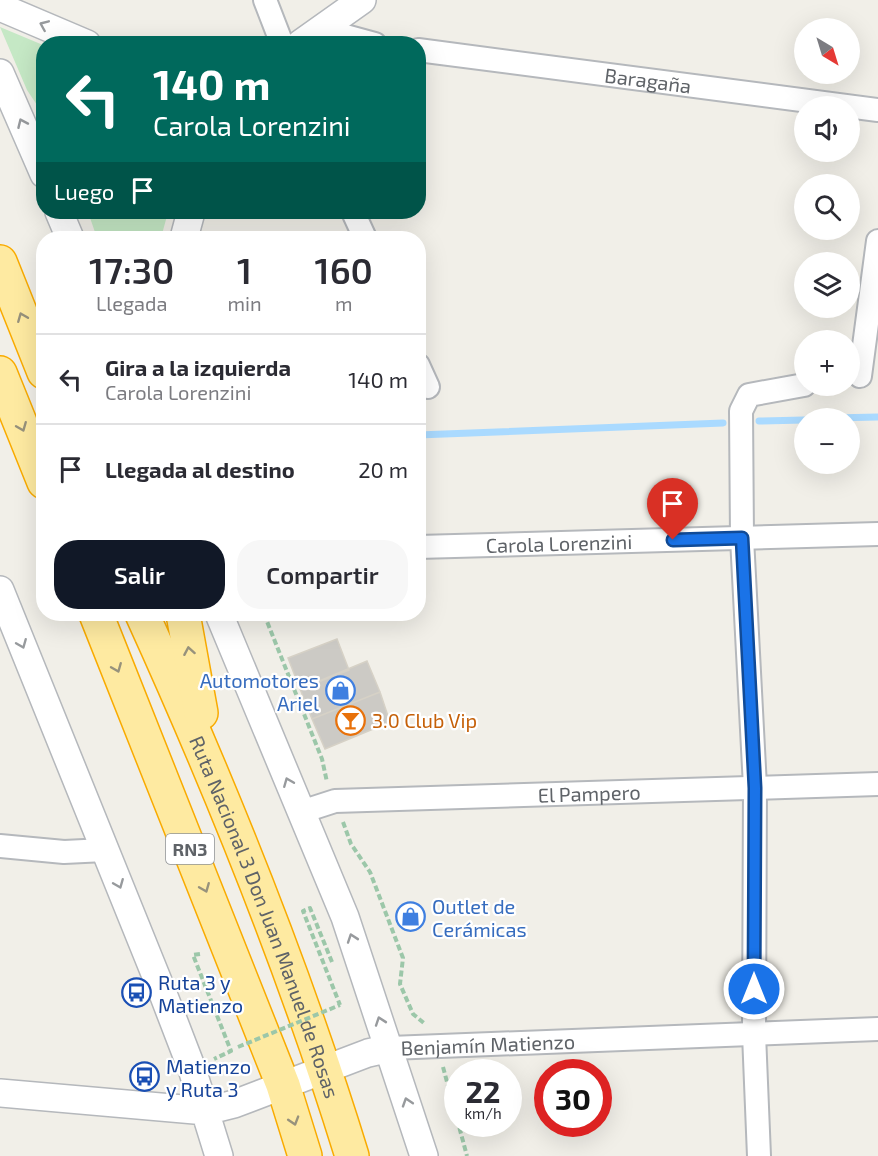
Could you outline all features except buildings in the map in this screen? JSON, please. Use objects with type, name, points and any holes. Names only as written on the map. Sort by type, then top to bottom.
[{"type":"highway","points":[[0,262],[36,352]]},
{"type":"highway","points":[[0,373],[36,462]]},
{"type":"highway","name":"RN3","points":[[99,621],[283,1085],[305,1156]]},
{"type":"highway","name":"Ruta Nacional 3 Don Juan Manuel de Rosas","points":[[145,621],[218,790],[326,1070],[352,1156]]},
{"type":"highway","points":[[184,621],[197,698],[218,790]]},
{"type":"street","points":[[265,0],[279,36]]},
{"type":"street","points":[[310,36],[362,0]]},
{"type":"street","points":[[0,7],[68,36]]},
{"type":"street","name":"Baragaña","points":[[426,51],[878,110]]},
{"type":"street","points":[[0,74],[36,156]]},
{"type":"street","points":[[862,377],[878,241]]},
{"type":"street","points":[[426,383],[428,387]]},
{"type":"street","points":[[759,1156],[754,1034],[755,788],[742,538],[741,411],[748,395],[794,387]]},
{"type":"street","name":"Carola Lorenzini","points":[[426,547],[878,534]]},
{"type":"street","points":[[0,590],[192,1069],[219,1156]]},
{"type":"street","points":[[222,621],[345,917],[424,1156]]},
{"type":"street","name":"El Pampero","points":[[301,812],[335,801],[878,784]]},
{"type":"street","points":[[0,846],[64,852],[105,850]]},
{"type":"street","name":"Benjamín Matienzo","points":[[0,1093],[179,1111],[206,1111],[326,1070],[368,1053],[390,1048],[878,1029]]},
{"type":"path","points":[[267,621],[322,759],[324,773],[351,843],[370,872],[403,958],[400,984],[412,1014],[437,1033],[446,1086],[467,1156]]},
{"type":"path","points":[[192,1069],[231,1052],[193,955],[200,953],[204,963]]},
{"type":"path","points":[[233,1036],[238,1047],[340,1005]]},
{"type":"green space","points":[[0,27],[36,42],[36,104],[27,90]]},
{"type":"green space","points":[[90,219],[166,219],[163,231],[95,231]]},
{"type":"waterway","points":[[860,417],[878,417]]},
{"type":"waterway","points":[[759,421],[794,420]]},
{"type":"waterway","points":[[426,435],[723,423]]},
{"type":"place","name":"Automotores Ariel","points":[[340,691]]},
{"type":"place","name":"3.0 Club Vip","points":[[351,720]]},
{"type":"place","name":"Outlet de Cerámicas","points":[[411,917]]},
{"type":"place","name":"Ruta 3 y Matienzo","points":[[137,993]]},
{"type":"place","name":"Matienzo y Ruta 3","points":[[145,1077]]},
{"type":"route","points":[[673,540],[742,538],[755,788],[754,989]]}]
